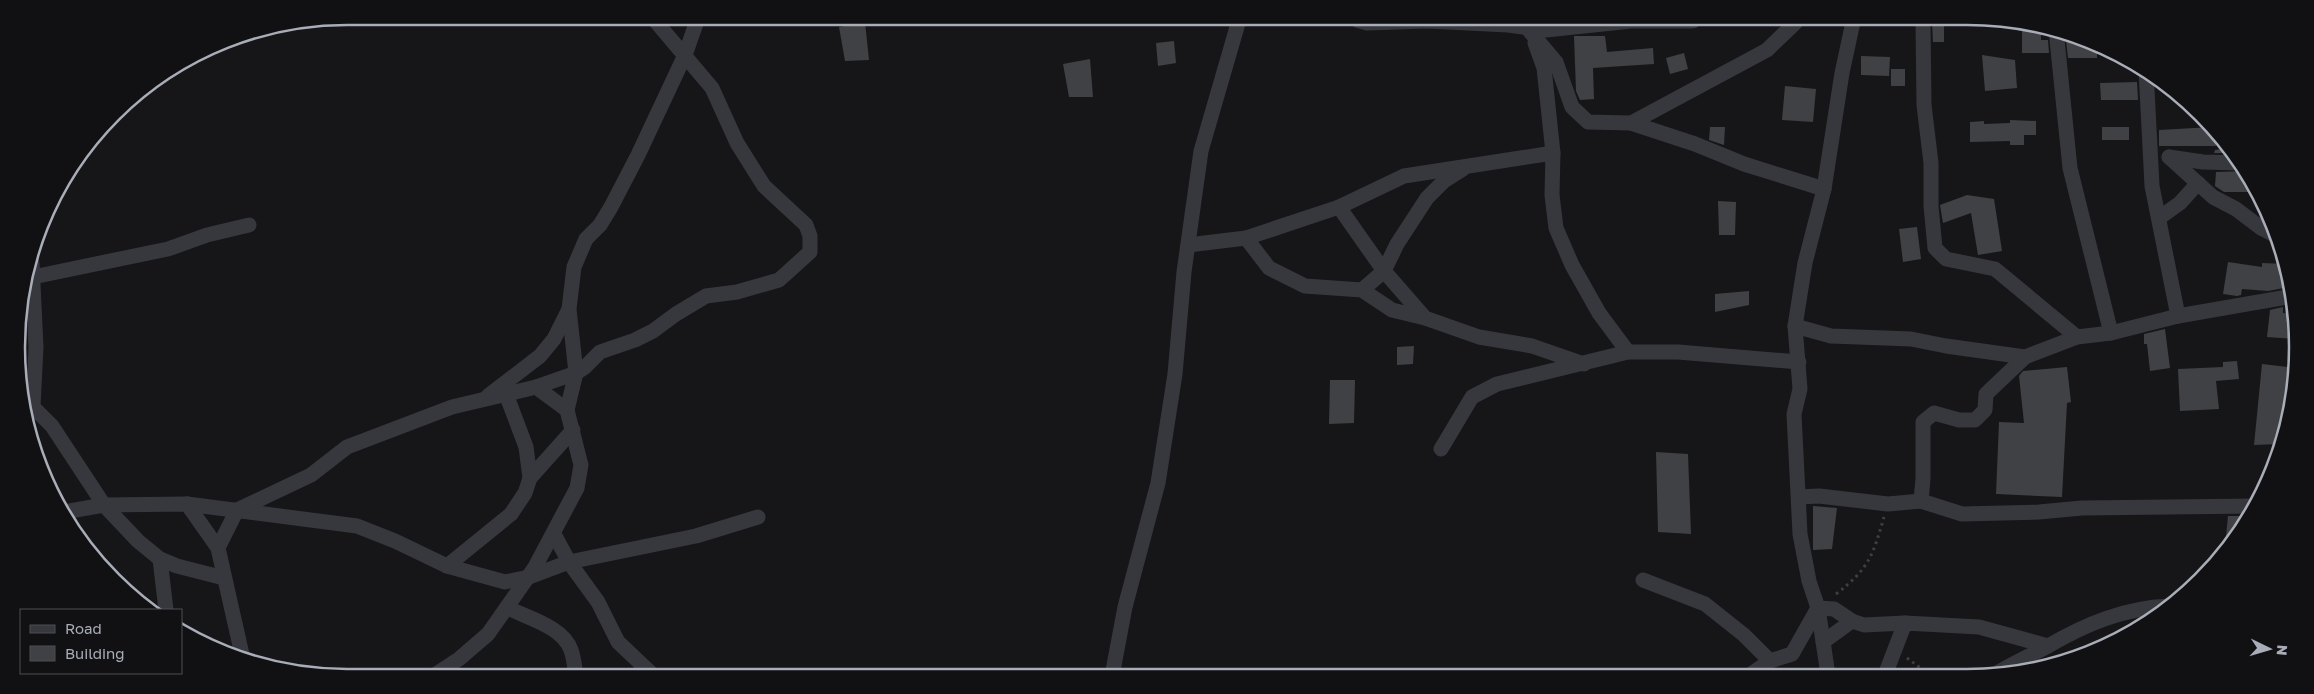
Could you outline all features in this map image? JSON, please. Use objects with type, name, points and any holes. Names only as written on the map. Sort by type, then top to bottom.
[{"type":"street","points":[[218,548],[237,510],[311,475],[347,447],[452,407],[536,387],[576,373],[600,352],[635,340],[653,331],[676,314],[706,296],[737,292],[780,280],[810,252],[810,236],[806,225],[764,186],[738,143],[712,88],[659,25]]},
{"type":"street","points":[[444,669],[459,659],[488,634],[508,608],[554,534],[577,488],[581,465],[567,410],[576,373],[569,309],[574,267],[586,238],[600,225],[611,207],[660,112],[685,55],[696,25]]},
{"type":"street","points":[[1113,669],[1125,607],[1158,483],[1176,374],[1188,245],[1200,150],[1238,25]]},
{"type":"street","points":[[1508,25],[1526,25],[1546,30],[1593,25]]},
{"type":"street","points":[[1526,25],[1556,62],[1572,107],[1588,122],[1631,123],[1695,144],[1744,164],[1824,189]]},
{"type":"street","points":[[1526,25],[1539,52],[1544,68],[1547,115],[1553,153],[1552,195],[1556,228],[1572,265],[1599,313],[1628,352]]},
{"type":"street","points":[[1631,123],[1767,50],[1793,25]]},
{"type":"street","points":[[1827,669],[1818,608],[1800,534],[1794,414],[1800,389],[1799,362],[1794,326],[1805,263],[1824,189],[1851,25]]},
{"type":"street","points":[[1923,25],[1924,105],[1931,164],[1931,206],[1935,248],[1946,259],[1995,269],[2078,337]]},
{"type":"street","points":[[2057,38],[2070,168],[2111,333]]},
{"type":"street","points":[[2146,79],[2152,186],[2178,316]]},
{"type":"street","points":[[2149,150],[2169,156],[2203,162],[2231,163]]},
{"type":"street","points":[[1188,245],[1246,238],[1339,207],[1404,176],[1553,153]]},
{"type":"street","points":[[2169,156],[2213,197],[2236,208],[2260,228],[2267,231]]},
{"type":"street","points":[[1362,290],[1384,271],[1397,244],[1427,198],[1444,181],[1468,166]]},
{"type":"street","points":[[2159,218],[2180,203],[2198,183]]},
{"type":"street","points":[[2180,203],[2213,197]]},
{"type":"street","points":[[1339,207],[1384,271],[1425,318]]},
{"type":"street","points":[[35,270],[139,256],[168,249],[207,235],[249,226]]},
{"type":"street","points":[[1246,238],[1269,268],[1305,286],[1362,290],[1392,310],[1425,318],[1479,337],[1532,346],[1584,364]]},
{"type":"street","points":[[29,397],[36,347],[32,278]]},
{"type":"street","points":[[1921,501],[1924,469],[1923,422],[1934,413],[1959,420],[1975,420],[1985,410],[1986,394],[2024,357],[2078,337],[2111,333],[2178,316],[2285,297]]},
{"type":"street","points":[[485,399],[540,356],[554,340],[569,309]]},
{"type":"street","points":[[1794,326],[1831,336],[1911,339],[2024,357]]},
{"type":"street","points":[[1441,449],[1472,397],[1497,384],[1628,352],[1678,352],[1799,362]]},
{"type":"street","points":[[536,387],[567,410]]},
{"type":"street","points":[[506,394],[526,448],[530,478]]},
{"type":"street","points":[[31,408],[52,426],[104,505],[138,541],[160,559],[176,566],[224,578]]},
{"type":"street","points":[[447,566],[511,514],[524,493],[530,478],[573,430]]},
{"type":"street","points":[[1799,498],[1819,496],[1888,504],[1921,501],[1962,514],[2039,512],[2082,508],[2247,506]]},
{"type":"street","points":[[188,504],[218,548],[240,651]]},
{"type":"street","points":[[70,511],[104,505],[188,504],[357,526],[395,541],[447,566],[505,582],[529,577],[569,562],[696,536],[758,517]]},
{"type":"street","points":[[554,534],[569,562],[598,602],[618,642],[647,669]]},
{"type":"street","points":[[160,559],[166,609]]},
{"type":"street","points":[[1642,580],[1704,604],[1744,635],[1770,661]]},
{"type":"street","points":[[505,582],[517,595]]},
{"type":"street","points":[[508,608],[556,632],[566,641],[571,651],[574,669]]},
{"type":"street","points":[[1818,608],[1834,609],[1852,621],[1864,625],[1906,623],[1979,628],[2048,646]]},
{"type":"street","points":[[1759,669],[1770,661],[1792,654],[1818,608]]},
{"type":"street","points":[[2011,666],[2102,619],[2127,612],[2155,608]]},
{"type":"street","points":[[1823,642],[1852,621]]},
{"type":"street","points":[[1887,669],[1906,623]]},
{"type":"path","points":[[1818,608],[1856,580],[1872,557],[1888,504]]},
{"type":"path","points":[[1895,648],[1922,669]]},
{"type":"building","points":[[865,25],[869,60],[845,61],[839,27]]},
{"type":"building","points":[[1932,25],[1944,25],[1944,42],[1933,42]]},
{"type":"building","points":[[2022,30],[2041,34],[2041,40],[2048,40],[2049,53],[2022,53]]},
{"type":"building","points":[[1574,36],[1605,36],[1607,52],[1653,48],[1654,64],[1593,68],[1594,99],[1580,100],[1576,91]]},
{"type":"building","points":[[1174,41],[1176,63],[1158,66],[1156,43]]},
{"type":"building","points":[[2066,41],[2097,53],[2097,58],[2068,58]]},
{"type":"building","points":[[1684,53],[1688,69],[1670,74],[1666,58]]},
{"type":"building","points":[[1982,55],[2015,60],[2017,88],[1985,91]]},
{"type":"building","points":[[1861,56],[1890,57],[1889,76],[1861,75]]},
{"type":"building","points":[[1090,59],[1093,97],[1069,97],[1063,64]]},
{"type":"building","points":[[1891,69],[1905,69],[1905,86],[1891,86]]},
{"type":"building","points":[[2137,82],[2138,100],[2101,100],[2100,83]]},
{"type":"building","points":[[1785,86],[1816,89],[1813,122],[1782,120]]},
{"type":"building","points":[[2010,120],[2036,121],[2036,135],[2024,135],[2024,145],[2010,145],[2010,141],[1970,142],[1970,122],[1984,121],[1984,124],[2010,123]]},
{"type":"building","points":[[1710,127],[1725,127],[1724,145],[1709,140]]},
{"type":"building","points":[[2102,127],[2129,127],[2129,140],[2102,140]]},
{"type":"building","points":[[2202,128],[2216,146],[2159,146],[2159,130]]},
{"type":"building","points":[[2221,149],[2224,153],[2214,153],[2215,150]]},
{"type":"building","points":[[2237,171],[2249,192],[2224,192],[2215,186],[2216,172]]},
{"type":"building","points":[[1967,195],[1994,199],[2002,251],[1978,255],[1971,213],[1943,223],[1940,205]]},
{"type":"building","points":[[1718,201],[1736,202],[1735,235],[1719,235]]},
{"type":"building","points":[[1917,227],[1921,259],[1903,262],[1899,229]]},
{"type":"building","points":[[2228,262],[2262,267],[2262,263],[2278,264],[2284,288],[2268,291],[2242,289],[2241,295],[2237,296],[2223,294]]},
{"type":"building","points":[[1749,291],[1749,305],[1715,312],[1715,294]]},
{"type":"building","points":[[2283,307],[2283,313],[2287,313],[2289,338],[2267,337],[2270,310]]},
{"type":"building","points":[[2165,329],[2170,368],[2150,371],[2147,344],[2144,344],[2144,334]]},
{"type":"building","points":[[1414,346],[1413,364],[1397,365],[1397,347]]},
{"type":"building","points":[[2237,361],[2239,379],[2216,381],[2219,409],[2180,411],[2178,369],[2223,367],[2223,362]]},
{"type":"building","points":[[2262,364],[2288,367],[2283,410],[2274,444],[2254,445]]},
{"type":"building","points":[[2067,367],[2071,402],[2067,403],[2062,497],[1996,494],[1999,422],[2024,423],[2019,376],[2023,371]]},
{"type":"building","points":[[1330,380],[1355,380],[1354,423],[1329,424]]},
{"type":"building","points":[[1656,452],[1688,454],[1691,534],[1658,532]]},
{"type":"building","points":[[1813,506],[1837,508],[1832,549],[1813,550]]},
{"type":"building","points":[[2228,516],[2241,516],[2235,526],[2226,538]]}]
